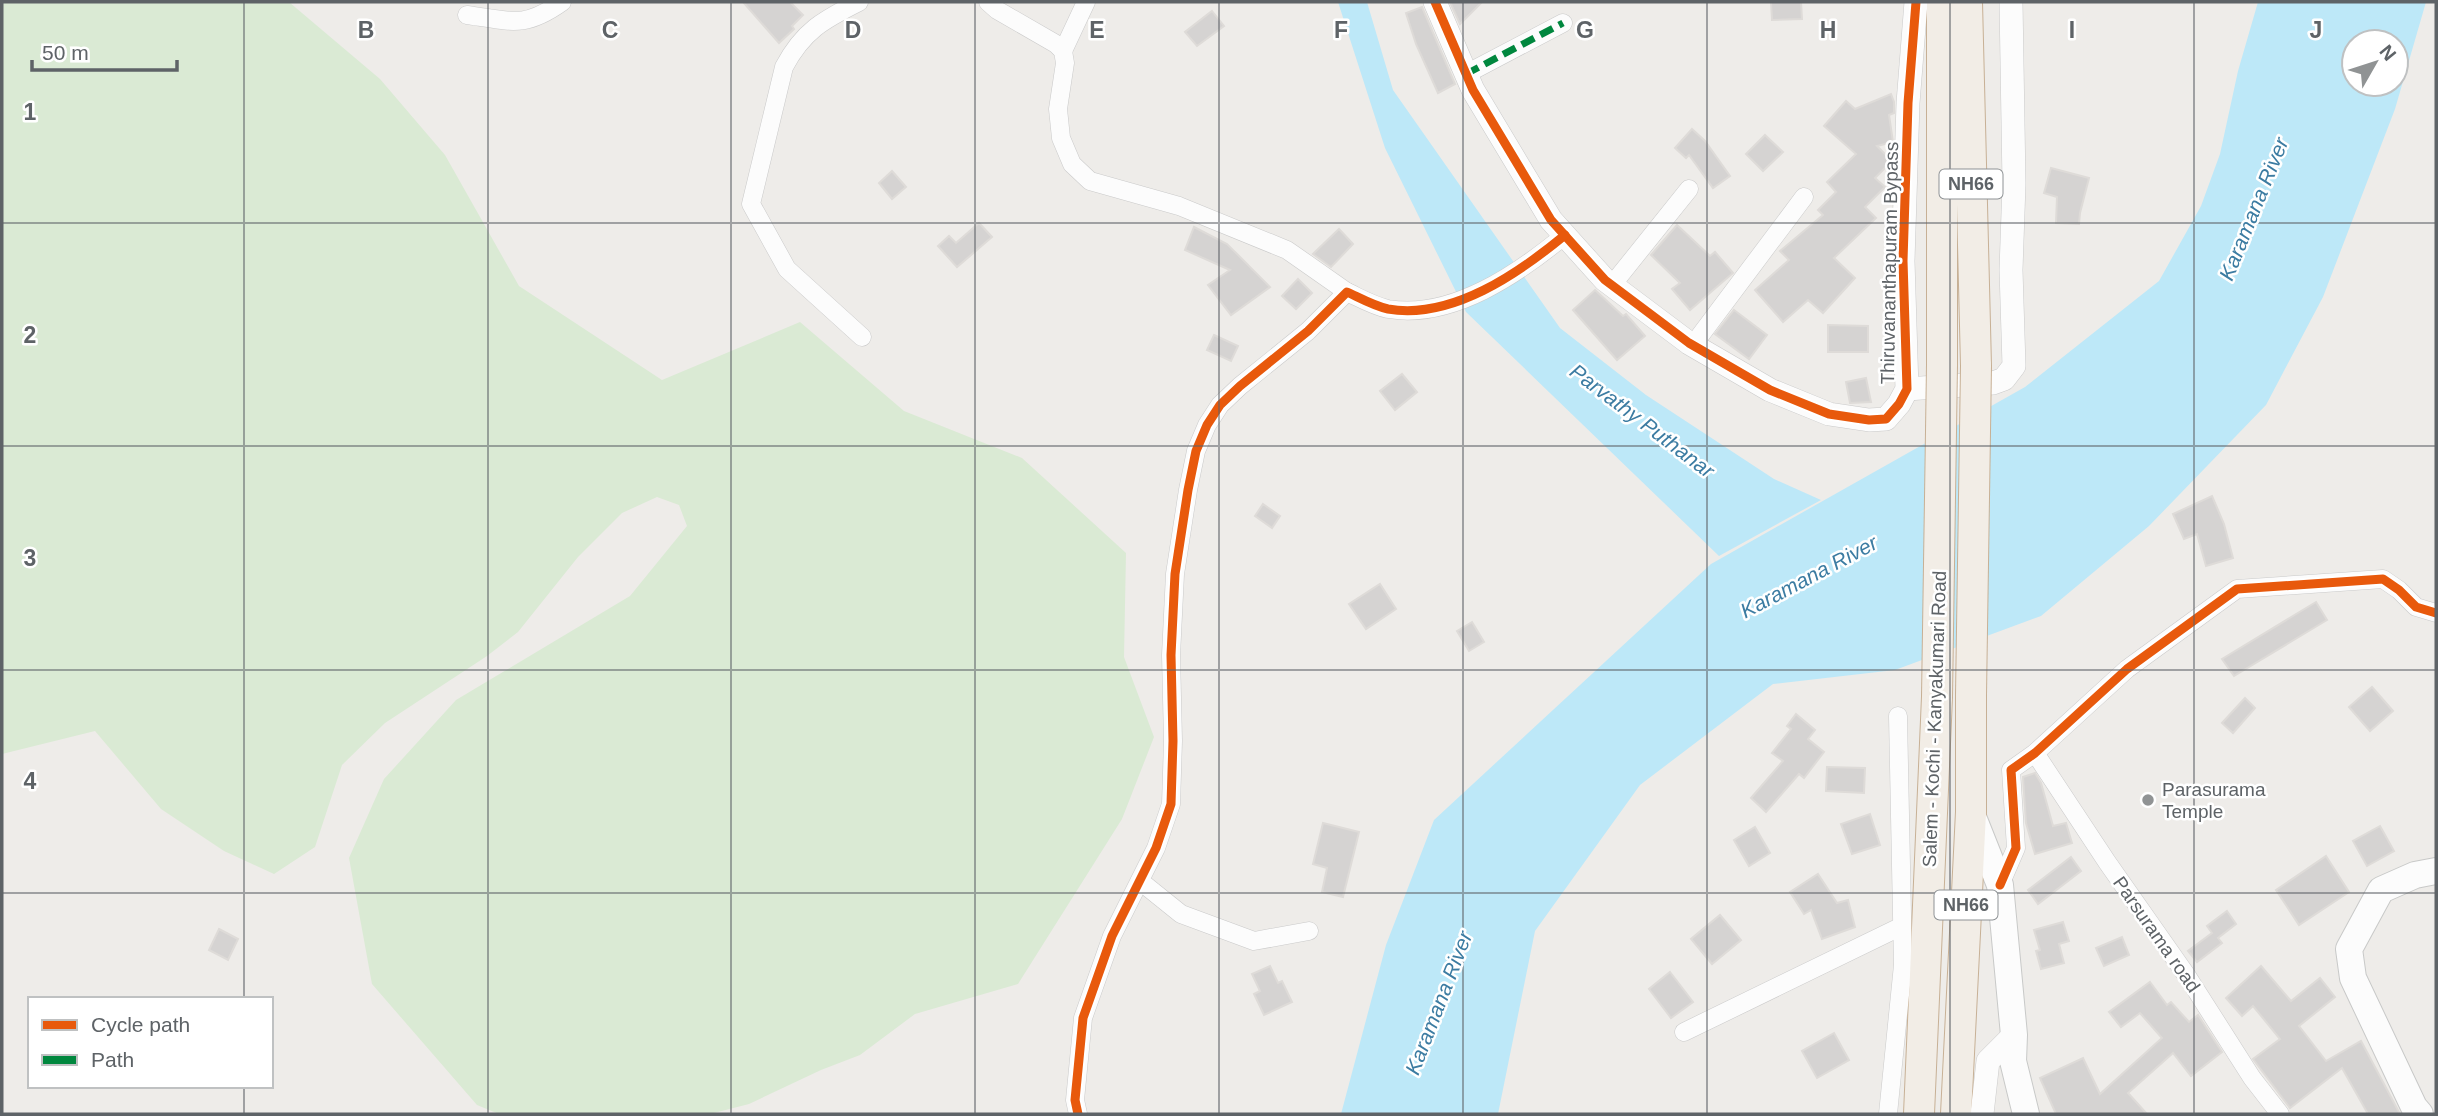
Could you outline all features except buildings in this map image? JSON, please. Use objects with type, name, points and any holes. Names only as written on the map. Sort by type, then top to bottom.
[{"type":"highway","name":"Salem - Kochi - Kanyakumari Road","points":[[1919,1114],[1937,697],[1942,365],[1942,2]]},
{"type":"highway","name":"Salem - Kochi - Kanyakumari Road","points":[[1956,1114],[1971,812],[1976,366],[1967,2]]},
{"type":"main road","points":[[1971,812],[2000,885],[2014,1035],[2013,1061],[2026,1114]]},
{"type":"main road","points":[[2420,1114],[2408,1095],[2353,978],[2349,949],[2381,890],[2415,875],[2436,872]]},
{"type":"street","points":[[467,15],[518,22],[541,16],[562,2]]},
{"type":"street","points":[[859,2],[811,29],[793,51],[785,67],[751,204],[787,269],[862,337]]},
{"type":"street","points":[[988,2],[1063,51]]},
{"type":"street","points":[[1086,2],[1063,51],[1065,63],[1058,109],[1061,138],[1072,164],[1090,181],[1179,206],[1287,250],[1347,292],[1387,309],[1423,309],[1452,302],[1493,286],[1530,264],[1565,235]]},
{"type":"street","points":[[1435,2],[1473,90],[1551,220],[1612,285],[1693,345],[1804,197]]},
{"type":"street","name":"Thiruvananthapuram Bypass","points":[[1693,345],[1770,390],[1829,414],[1869,420],[1886,419],[1899,404],[1907,389],[1903,261],[1908,103],[1916,2]]},
{"type":"street","name":"Thiruvananthapuram Bypass","points":[[1907,389],[1993,383],[2004,379],[2014,366],[2011,270],[2014,184],[2011,2]]},
{"type":"street","points":[[1466,74],[1563,23]]},
{"type":"street","points":[[1612,285],[1689,189]]},
{"type":"street","points":[[1078,1114],[1075,1100],[1083,1018],[1112,936],[1156,848],[1171,804],[1171,655],[1175,574],[1196,452],[1207,425],[1220,405],[1308,331],[1347,292]]},
{"type":"street","points":[[2000,885],[2016,848],[2011,770],[2035,753],[2127,668],[2237,589],[2383,579],[2416,607],[2436,613]]},
{"type":"street","points":[[1888,1114],[1903,965],[1898,716]]},
{"type":"street","name":"Parsurama road","points":[[2035,753],[2187,976],[2252,1078],[2280,1114]]},
{"type":"street","points":[[1140,881],[1181,914],[1254,941],[1309,931]]},
{"type":"street","points":[[1684,1032],[1902,926]]},
{"type":"street","points":[[1982,1114],[1988,1061],[2014,1035]]},
{"type":"green space","points":[[2,2],[289,2],[380,79],[445,155],[519,286],[662,380],[800,322],[904,411],[1022,458],[1126,553],[1124,657],[1154,737],[1122,819],[1018,984],[915,1014],[860,1055],[749,1104],[710,1114],[499,1114],[477,1105],[372,984],[349,858],[384,779],[456,700],[630,596],[687,526],[679,505],[657,497],[622,513],[578,557],[518,632],[487,656],[385,723],[342,765],[315,847],[274,874],[224,851],[161,809],[95,731],[2,754]]},
{"type":"water","name":"Parvathy Puthanar","points":[[1338,2],[1367,2],[1393,90],[1560,328],[1646,395],[1774,479],[1821,500],[1719,556],[1466,312],[1385,148]]},
{"type":"water","name":"Karamana River","points":[[2258,2],[2426,2],[2410,57],[2410,28],[2340,28],[2340,98],[2398,98],[2323,297],[2266,405],[2149,526],[2041,616],[1895,670],[1773,684],[1640,785],[1535,931],[1498,1114],[1341,1114],[1386,945],[1434,820],[1711,564],[2025,387],[2159,281],[2201,206],[2220,154],[2238,71]]},
{"type":"marked path","points":[[1466,74],[1563,23]]},
{"type":"cycle path","points":[[1435,2],[1473,90],[1551,220],[1605,280],[1689,343],[1770,390],[1829,414],[1869,420],[1886,419],[1907,389],[1903,261],[1908,103],[1916,2]]},
{"type":"cycle path","points":[[1078,1114],[1075,1100],[1083,1018],[1112,936],[1156,848],[1171,804],[1171,655],[1175,574],[1196,451],[1207,425],[1220,405],[1308,331],[1347,292],[1388,309],[1412,311],[1436,307],[1460,300],[1506,278],[1565,235]]},
{"type":"cycle path","points":[[2000,885],[2016,848],[2011,770],[2035,753],[2127,669],[2237,589],[2383,579],[2416,607],[2436,613]]},
{"type":"place","name":"Parasurama Temple","points":[[2148,800]]}]
